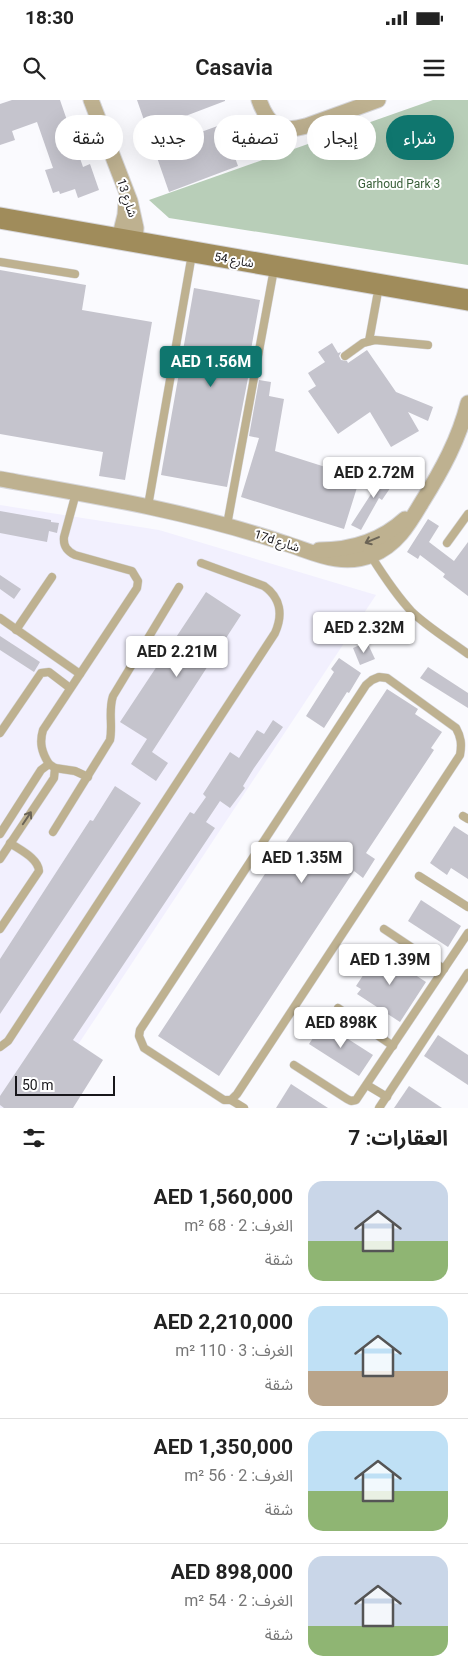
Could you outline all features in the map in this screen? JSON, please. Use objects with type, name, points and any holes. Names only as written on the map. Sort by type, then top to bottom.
[{"type":"street","name":"شارع 13","points":[[91,100],[134,215],[127,240]]},
{"type":"street","points":[[259,100],[266,117],[274,125],[285,130],[295,130],[378,100]]},
{"type":"street","name":"شارع 54","points":[[0,218],[468,300]]},
{"type":"street","name":"17d شارع","points":[[0,479],[148,506],[227,525],[331,559],[344,560],[371,556],[385,549],[397,538],[440,475],[453,448],[468,402]]},
{"type":"street","points":[[302,549],[337,550],[370,542],[399,524],[424,499]]},
{"type":"lane","points":[[148,506],[192,252]]},
{"type":"lane","points":[[0,262],[75,274]]},
{"type":"lane","points":[[227,525],[274,267]]},
{"type":"lane","points":[[369,341],[379,284]]},
{"type":"lane","points":[[345,356],[369,341],[381,340],[428,345]]},
{"type":"lane","points":[[0,859],[54,778],[52,766],[42,750],[41,736],[46,725],[135,593],[138,582],[132,571],[75,555],[67,550],[64,537],[76,493]]},
{"type":"lane","points":[[448,543],[468,514]]},
{"type":"lane","points":[[371,556],[391,586],[412,611],[431,628],[468,654]]},
{"type":"lane","points":[[0,1047],[8,1041],[279,625],[280,607],[271,591],[264,586],[201,563]]},
{"type":"lane","points":[[16,630],[52,577]]},
{"type":"lane","points":[[53,832],[110,740],[112,734],[110,708],[113,696],[178,587]]},
{"type":"lane","points":[[0,618],[80,674]]},
{"type":"lane","points":[[0,733],[41,673],[48,672],[70,688]]},
{"type":"lane","points":[[231,1100],[237,1094],[460,755],[462,746],[456,728],[449,721],[387,678],[379,677],[366,685],[140,1030],[139,1036],[144,1048],[220,1098],[231,1100],[244,1108]]},
{"type":"lane","points":[[0,832],[41,770],[52,766],[74,771],[88,777]]},
{"type":"lane","points":[[0,929],[39,871],[39,867],[35,862],[10,843]]},
{"type":"lane","points":[[419,876],[468,908]]},
{"type":"lane","points":[[384,929],[444,969]]},
{"type":"lane","points":[[294,1065],[351,1101],[356,1100],[468,933]]},
{"type":"lane","points":[[380,1108],[468,974]]},
{"type":"lane","points":[[338,1008],[393,1046]]},
{"type":"lane","points":[[367,1085],[387,1097]]},
{"type":"shaded area","points":[[0,505],[159,530],[376,595],[36,1108],[0,1108]]},
{"type":"green space","name":"Garhoud Park 3","points":[[433,100],[468,100],[468,265],[169,218],[149,200],[263,160],[297,160],[297,148],[307,144],[307,160],[376,160],[376,120],[386,117],[386,160],[454,160],[454,115],[390,115]]},
{"type":"building","points":[[12,100],[60,100],[65,115],[55,115],[55,160],[81,160],[83,167],[90,164],[99,190],[78,198],[75,189],[60,194],[59,191],[53,193],[45,170],[53,168],[37,122],[12,131],[15,140],[0,145],[0,104]]},
{"type":"building","points":[[137,100],[225,100],[188,115],[142,115]]},
{"type":"building","points":[[214,127],[214,160],[236,160],[238,166],[169,192],[158,160],[204,160],[204,131]]},
{"type":"building","points":[[0,270],[86,285],[82,310],[152,322],[125,480],[99,476],[103,452],[0,434]]},
{"type":"building","points":[[194,288],[260,300],[246,377],[248,378],[227,487],[161,475]]},
{"type":"building","points":[[332,343],[338,353],[341,352],[339,356],[341,360],[348,363],[367,350],[396,392],[433,407],[428,421],[408,412],[419,431],[391,447],[370,412],[338,434],[308,391],[316,386],[308,373],[325,362],[318,352]]},
{"type":"building","points":[[259,380],[271,382],[269,396],[284,399],[275,451],[360,478],[344,529],[241,497],[259,438],[249,436]]},
{"type":"building","points":[[386,471],[397,478],[382,500],[379,498],[361,530],[351,525]]},
{"type":"building","points":[[0,511],[59,523],[57,533],[49,531],[47,542],[0,533]]},
{"type":"building","points":[[428,519],[439,526],[429,542],[454,561],[468,542],[468,596],[443,577],[445,574],[420,555],[418,559],[407,552]]},
{"type":"building","points":[[0,575],[21,589],[14,599],[0,589]]},
{"type":"building","points":[[206,592],[241,615],[152,752],[168,763],[156,781],[131,764],[147,739],[120,722]]},
{"type":"building","points":[[0,636],[40,662],[34,672],[0,650]]},
{"type":"building","points":[[367,642],[375,659],[360,665],[353,648]]},
{"type":"building","points":[[339,658],[361,673],[324,728],[306,716],[334,672],[331,669]]},
{"type":"building","points":[[428,667],[468,693],[468,708],[420,678]]},
{"type":"building","points":[[387,689],[418,709],[415,714],[442,732],[431,748],[434,750],[366,853],[375,859],[363,878],[354,871],[219,1076],[158,1036]]},
{"type":"building","points":[[273,720],[283,727],[254,768],[243,786],[245,788],[230,808],[220,801],[206,822],[215,828],[73,1040],[103,1060],[73,1108],[4,1108],[0,1105],[0,1096],[190,812],[194,814],[206,797],[203,794],[230,752],[239,758],[257,730],[264,734]]},
{"type":"building","points":[[115,786],[141,803],[0,1014],[0,959],[90,820],[93,821]]},
{"type":"building","points":[[454,826],[468,835],[468,879],[451,868],[447,875],[430,863]]},
{"type":"building","points":[[421,900],[461,926],[448,947],[408,921]]},
{"type":"building","points":[[379,951],[426,982],[400,1022],[357,994],[361,989],[356,986]]},
{"type":"building","points":[[323,1023],[373,1055],[359,1076],[309,1044]]},
{"type":"building","points":[[438,1035],[468,1055],[468,1085],[424,1056]]},
{"type":"building","points":[[291,1084],[328,1108],[276,1108]]},
{"type":"building","points":[[409,1086],[442,1108],[394,1108]]}]
